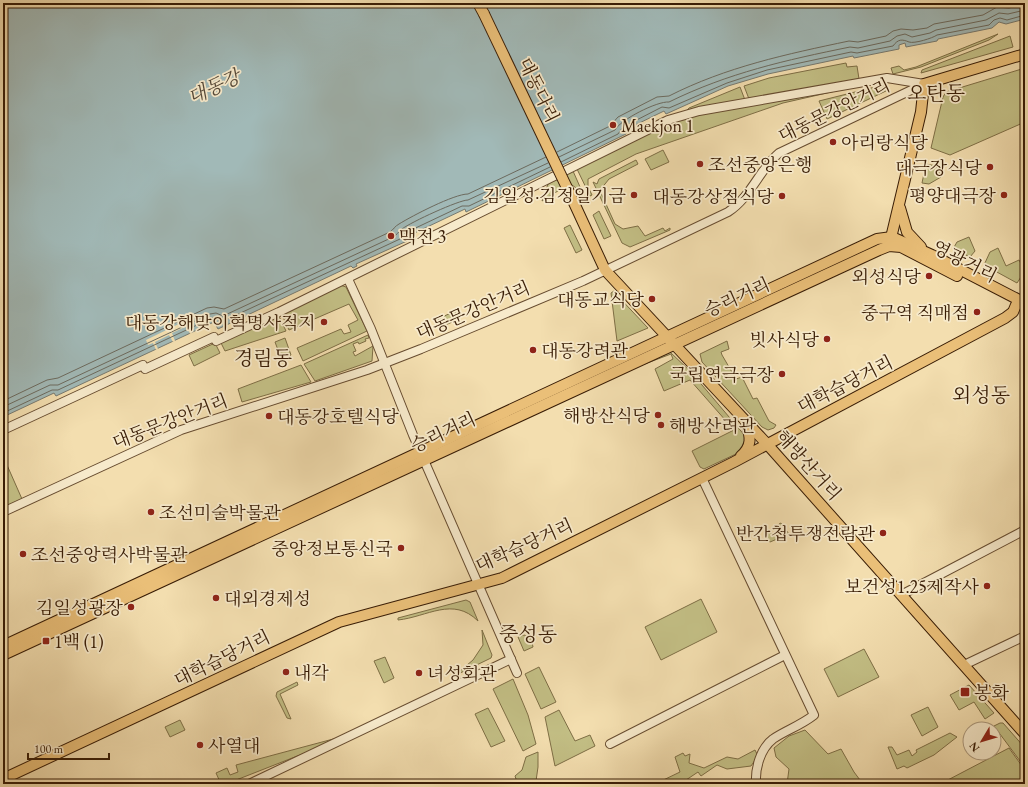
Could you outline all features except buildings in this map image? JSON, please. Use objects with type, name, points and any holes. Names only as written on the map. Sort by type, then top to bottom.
[{"type":"main road","name":"대동다리","points":[[478,3],[568,192]]},
{"type":"main road","points":[[890,242],[921,112],[924,84],[1025,54]]},
{"type":"main road","name":"해방산거리","points":[[568,192],[604,270],[767,444],[1025,734]]},
{"type":"main road","points":[[899,202],[907,232],[918,246],[932,255]]},
{"type":"main road","name":"승리거리","points":[[3,655],[422,456],[671,340],[848,252],[877,239],[890,242]]},
{"type":"main road","name":"영광거리","points":[[890,242],[932,255],[1022,306]]},
{"type":"main road","name":"영광거리","points":[[890,242],[1022,306]]},
{"type":"main road","name":"대학습당거리","points":[[3,779],[339,622],[502,578],[734,462],[983,331],[1022,306]]},
{"type":"main road","points":[[734,462],[749,446],[750,434],[745,420]]},
{"type":"main road","name":"승리거리","points":[[3,646],[422,456]]},
{"type":"street","points":[[3,430],[143,365],[145,369],[214,337],[216,341],[348,279],[668,120],[699,112],[887,78],[924,84]]},
{"type":"street","name":"대동문강안거리","points":[[3,512],[181,430],[383,365],[583,281],[728,212],[744,199],[771,161],[779,153],[924,84]]},
{"type":"street","points":[[348,279],[375,340],[383,365],[422,456],[480,585],[517,673]]},
{"type":"street","points":[[702,478],[814,715],[802,725],[770,742],[756,767],[756,784]]},
{"type":"street","points":[[901,595],[1025,530]]},
{"type":"street","points":[[964,665],[1025,636]]},
{"type":"street","points":[[610,744],[785,654]]},
{"type":"street","points":[[249,784],[346,739],[378,721],[511,659]]},
{"type":"shaded area","points":[[998,34],[989,40],[921,67],[893,74],[891,68],[899,66],[904,70],[916,67]]},
{"type":"shaded area","points":[[1010,36],[1013,47],[921,73],[922,70]]},
{"type":"shaded area","points":[[846,63],[847,67],[857,66],[859,79],[749,99],[744,86],[769,78]]},
{"type":"shaded area","points":[[1025,68],[1025,122],[950,155],[931,148],[943,97],[946,92]]},
{"type":"shaded area","points":[[875,82],[783,103],[636,154],[588,179],[588,187],[592,195],[590,196],[577,169],[681,118]]},
{"type":"shaded area","points":[[886,85],[888,90],[827,119],[819,101]]},
{"type":"shaded area","points":[[740,87],[745,100],[687,110],[689,108]]},
{"type":"shaded area","points":[[663,150],[669,162],[651,170],[645,159]]},
{"type":"shaded area","points":[[636,160],[638,164],[609,179],[601,189],[601,193],[615,224],[623,229],[638,226],[645,236],[663,228],[665,231],[670,228],[670,230],[630,247],[622,243],[593,182],[597,184],[599,179]]},
{"type":"shaded area","points":[[926,164],[936,166],[941,177],[929,184],[922,183]]},
{"type":"shaded area","points":[[573,171],[584,196],[582,197],[579,190],[572,185],[561,189],[542,201],[548,184]]},
{"type":"shaded area","points":[[599,211],[611,236],[604,239],[593,215]]},
{"type":"shaded area","points":[[570,225],[582,250],[576,253],[564,228]]},
{"type":"shaded area","points":[[969,237],[975,251],[970,257],[953,249],[957,242]]},
{"type":"shaded area","points":[[998,248],[1006,266],[1019,260],[1025,271],[1017,283],[984,265],[990,252]]},
{"type":"shaded area","points":[[340,285],[346,287],[367,331],[303,361],[297,348],[341,329],[344,334],[351,332],[348,325],[358,320],[349,304],[289,330],[281,313]]},
{"type":"shaded area","points":[[614,291],[648,328],[617,341],[611,293]]},
{"type":"shaded area","points":[[455,311],[459,319],[441,327],[438,319]]},
{"type":"shaded area","points":[[278,314],[286,331],[225,351],[220,341]]},
{"type":"shaded area","points":[[368,335],[369,338],[365,339],[366,341],[359,344],[358,342],[353,344],[356,351],[353,352],[355,356],[373,346],[372,361],[315,381],[304,364]]},
{"type":"shaded area","points":[[285,338],[291,355],[281,358],[275,342]]},
{"type":"shaded area","points":[[727,341],[729,349],[721,352],[722,355],[736,379],[742,377],[753,399],[757,398],[769,421],[776,425],[774,428],[768,430],[762,427],[702,362],[700,354]]},
{"type":"shaded area","points":[[215,343],[220,353],[194,366],[189,355]]},
{"type":"shaded area","points":[[670,352],[691,372],[746,437],[746,445],[738,453],[704,469],[700,467],[692,451],[734,430],[690,380],[664,391],[655,369],[673,359],[671,354],[642,365]]},
{"type":"shaded area","points":[[301,365],[311,382],[242,402],[238,389]]},
{"type":"shaded area","points":[[3,456],[22,499],[3,508]]},
{"type":"shaded area","points":[[781,523],[789,534],[770,542],[766,539],[767,531],[774,535],[779,532],[779,524]]},
{"type":"shaded area","points":[[701,599],[717,632],[661,660],[645,627]]},
{"type":"shaded area","points":[[466,600],[470,602],[478,621],[469,614],[459,610],[449,609],[398,620],[398,618]]},
{"type":"shaded area","points":[[482,630],[492,655],[491,658],[454,676],[473,660],[483,645]]},
{"type":"shaded area","points":[[524,635],[531,638],[533,647],[524,651],[518,637]]},
{"type":"shaded area","points":[[864,649],[879,677],[838,697],[824,669]]},
{"type":"shaded area","points":[[385,657],[394,678],[384,683],[374,661]]},
{"type":"shaded area","points":[[539,667],[556,702],[541,709],[525,674]]},
{"type":"shaded area","points":[[513,679],[528,715],[536,744],[523,751],[493,689]]},
{"type":"shaded area","points":[[297,682],[298,685],[280,694],[291,719],[287,718],[276,696],[277,692]]},
{"type":"shaded area","points":[[969,685],[994,713],[985,719],[974,702],[959,710],[950,695]]},
{"type":"shaded area","points":[[928,707],[938,727],[922,736],[911,715]]},
{"type":"shaded area","points":[[488,708],[505,741],[491,747],[475,714]]},
{"type":"shaded area","points":[[559,710],[575,741],[590,735],[595,746],[555,766],[545,717]]},
{"type":"shaded area","points":[[180,720],[185,730],[170,737],[165,727]]},
{"type":"shaded area","points":[[1002,723],[1025,748],[1025,765],[1023,765],[1002,737]]},
{"type":"shaded area","points":[[805,730],[828,754],[841,749],[854,772],[863,784],[841,784],[840,782],[837,784],[787,784],[789,769],[776,757],[774,748],[789,736]]},
{"type":"shaded area","points":[[950,733],[957,737],[934,755],[907,768],[904,766],[897,769],[888,747],[892,747],[897,755],[909,750],[912,756],[917,752],[916,750]]},
{"type":"shaded area","points":[[337,738],[338,740],[226,784],[221,784],[216,773],[227,768],[230,775],[238,772],[236,765]]},
{"type":"shaded area","points":[[1009,748],[1022,766],[1025,766],[1025,784],[984,784],[980,781],[961,784],[935,784],[941,781],[944,782],[984,761],[1002,761],[1002,752]]},
{"type":"shaded area","points":[[755,750],[758,756],[751,766],[727,769],[717,765],[701,776],[698,772],[680,784],[655,784],[680,772],[675,757],[683,753],[685,756],[690,754],[689,763],[704,768],[727,757],[738,759]]},
{"type":"shaded area","points":[[538,752],[536,781],[529,784],[514,784],[517,782],[515,776],[522,770],[526,757]]},
{"type":"water","name":"대동강","points":[[3,3],[1025,3],[1025,19],[1006,24],[999,22],[992,28],[938,39],[937,41],[906,47],[905,43],[899,45],[899,49],[854,58],[853,56],[768,74],[728,86],[666,114],[664,111],[625,130],[626,134],[466,212],[465,209],[406,237],[407,241],[356,264],[357,266],[353,268],[351,266],[218,329],[214,322],[56,396],[54,393],[3,417]]},
{"type":"pier","points":[[191,318],[194,323],[189,326],[192,333],[190,334],[187,326],[172,333],[175,341],[173,342],[169,335],[155,342],[158,349],[156,350],[153,343],[148,345],[146,340]]},
{"type":"place","name":"Maekjon 1","points":[[613,125]]},
{"type":"place","name":"아리랑식당","points":[[833,142]]},
{"type":"place","name":"조선중앙은행","points":[[700,164]]},
{"type":"place","name":"대극장식당","points":[[990,167]]},
{"type":"place","name":"김일성·김정일기금","points":[[634,195]]},
{"type":"place","name":"평양대극장","points":[[1004,195]]},
{"type":"place","name":"대동강상점식당","points":[[782,196]]},
{"type":"place","name":"맥전 3","points":[[391,236]]},
{"type":"place","name":"외성식당","points":[[929,276]]},
{"type":"place","name":"대동교식당","points":[[652,299]]},
{"type":"place","name":"중구역 직매점","points":[[977,312]]},
{"type":"place","name":"대동강해맞이혁명사적지","points":[[324,322]]},
{"type":"place","name":"빗사식당","points":[[827,339]]},
{"type":"place","name":"대동강려관","points":[[533,350]]},
{"type":"place","name":"국립연극극장","points":[[782,374]]},
{"type":"place","name":"해방산식당","points":[[658,415]]},
{"type":"place","name":"대동강호텔식당","points":[[269,416]]},
{"type":"place","name":"해방산려관","points":[[661,425]]},
{"type":"place","name":"조선미술박물관","points":[[151,512]]},
{"type":"place","name":"반간첩투쟁전람관","points":[[883,533]]},
{"type":"place","name":"중앙정보통신국","points":[[401,548]]},
{"type":"place","name":"조선중앙력사박물관","points":[[23,554]]},
{"type":"place","name":"보건성1.25제작사","points":[[987,586]]},
{"type":"place","name":"대외경제성","points":[[216,598]]},
{"type":"place","name":"김일성광장","points":[[131,607]]},
{"type":"place","name":"1백 (1)","points":[[46,641]]},
{"type":"place","name":"내각","points":[[286,672]]},
{"type":"place","name":"녀성회관","points":[[419,673]]},
{"type":"place","name":"봉화","points":[[965,692]]},
{"type":"place","name":"사열대","points":[[200,745]]},
{"type":"district","name":"오탄동","points":[[936,93]]},
{"type":"district","name":"경림동","points":[[263,358]]},
{"type":"district","name":"외성동","points":[[981,395]]},
{"type":"district","name":"중성동","points":[[528,634]]}]
